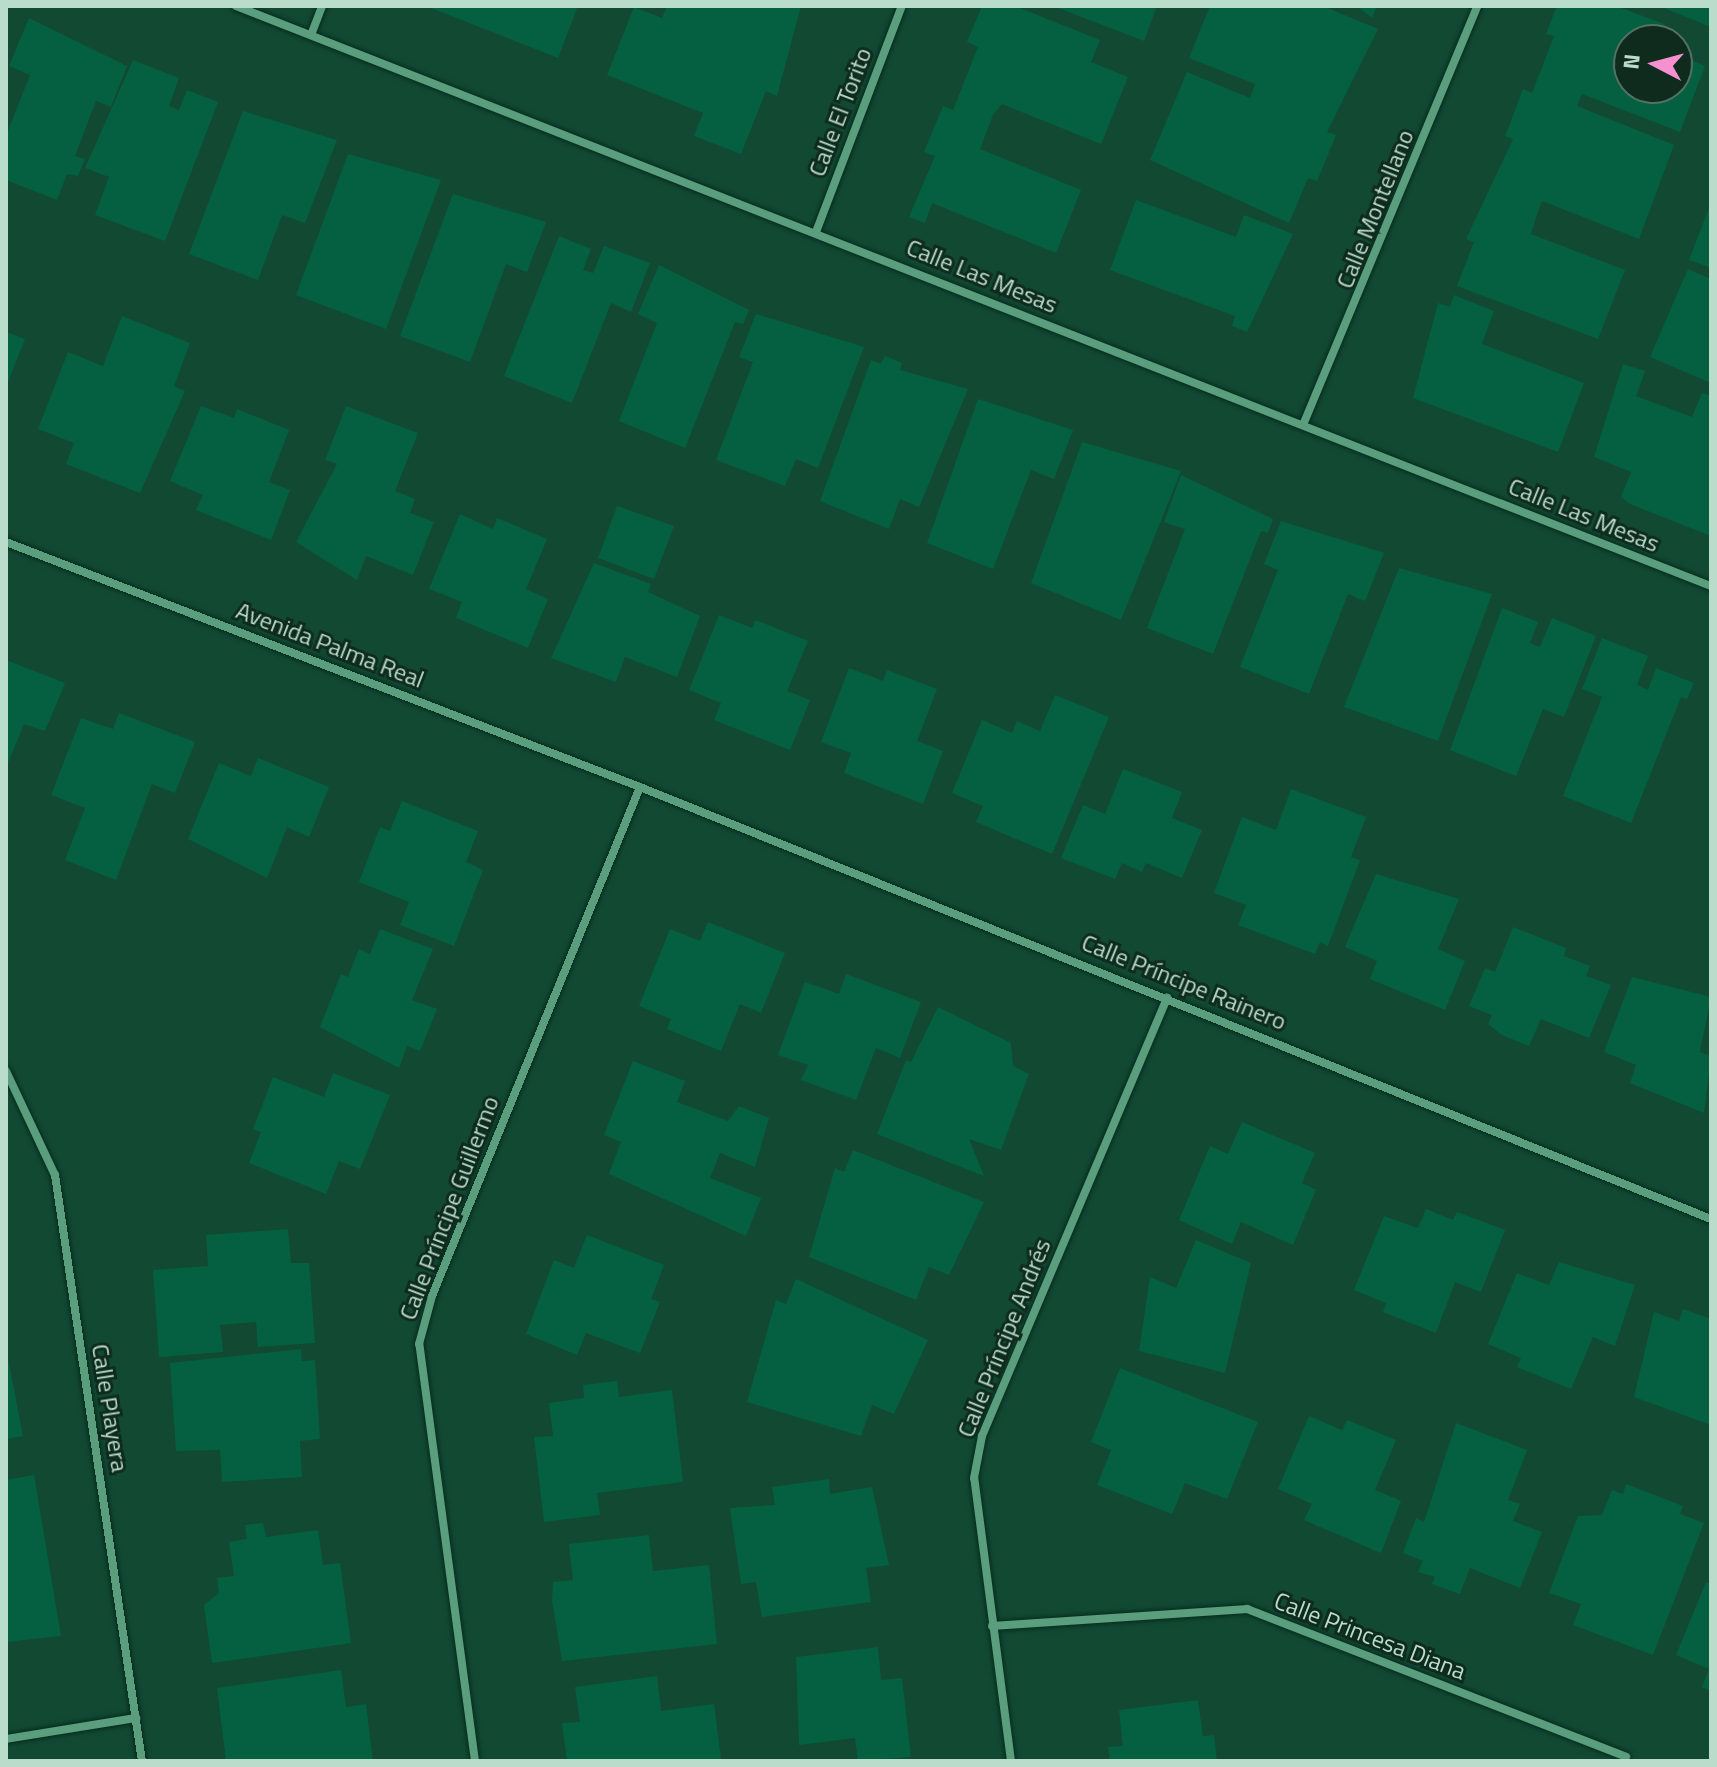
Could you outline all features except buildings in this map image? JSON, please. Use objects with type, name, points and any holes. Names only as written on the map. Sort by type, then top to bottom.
[{"type":"street","name":"Calle Las Mesas","points":[[236,6],[1711,586]]},
{"type":"street","points":[[311,35],[322,6]]},
{"type":"street","name":"Calle El Torito","points":[[816,232],[902,6]]},
{"type":"street","name":"Calle Montellano","points":[[1303,425],[1477,6]]},
{"type":"street","name":"Avenida Palma Real","points":[[6,542],[640,787]]},
{"type":"street","name":"Calle Príncipe Rainero","points":[[640,787],[1711,1219]]},
{"type":"street","name":"Calle Príncipe Guillermo","points":[[475,1761],[419,1344],[432,1296],[640,787]]},
{"type":"street","name":"Calle Príncipe Andrés","points":[[1011,1761],[974,1478],[982,1436],[1167,997]]},
{"type":"street","name":"Calle Playera","points":[[7,1074],[55,1175],[142,1761]]},
{"type":"street","name":"Calle Princesa Diana","points":[[992,1626],[1247,1609],[1626,1757]]},
{"type":"street","points":[[6,1739],[136,1718]]}]
